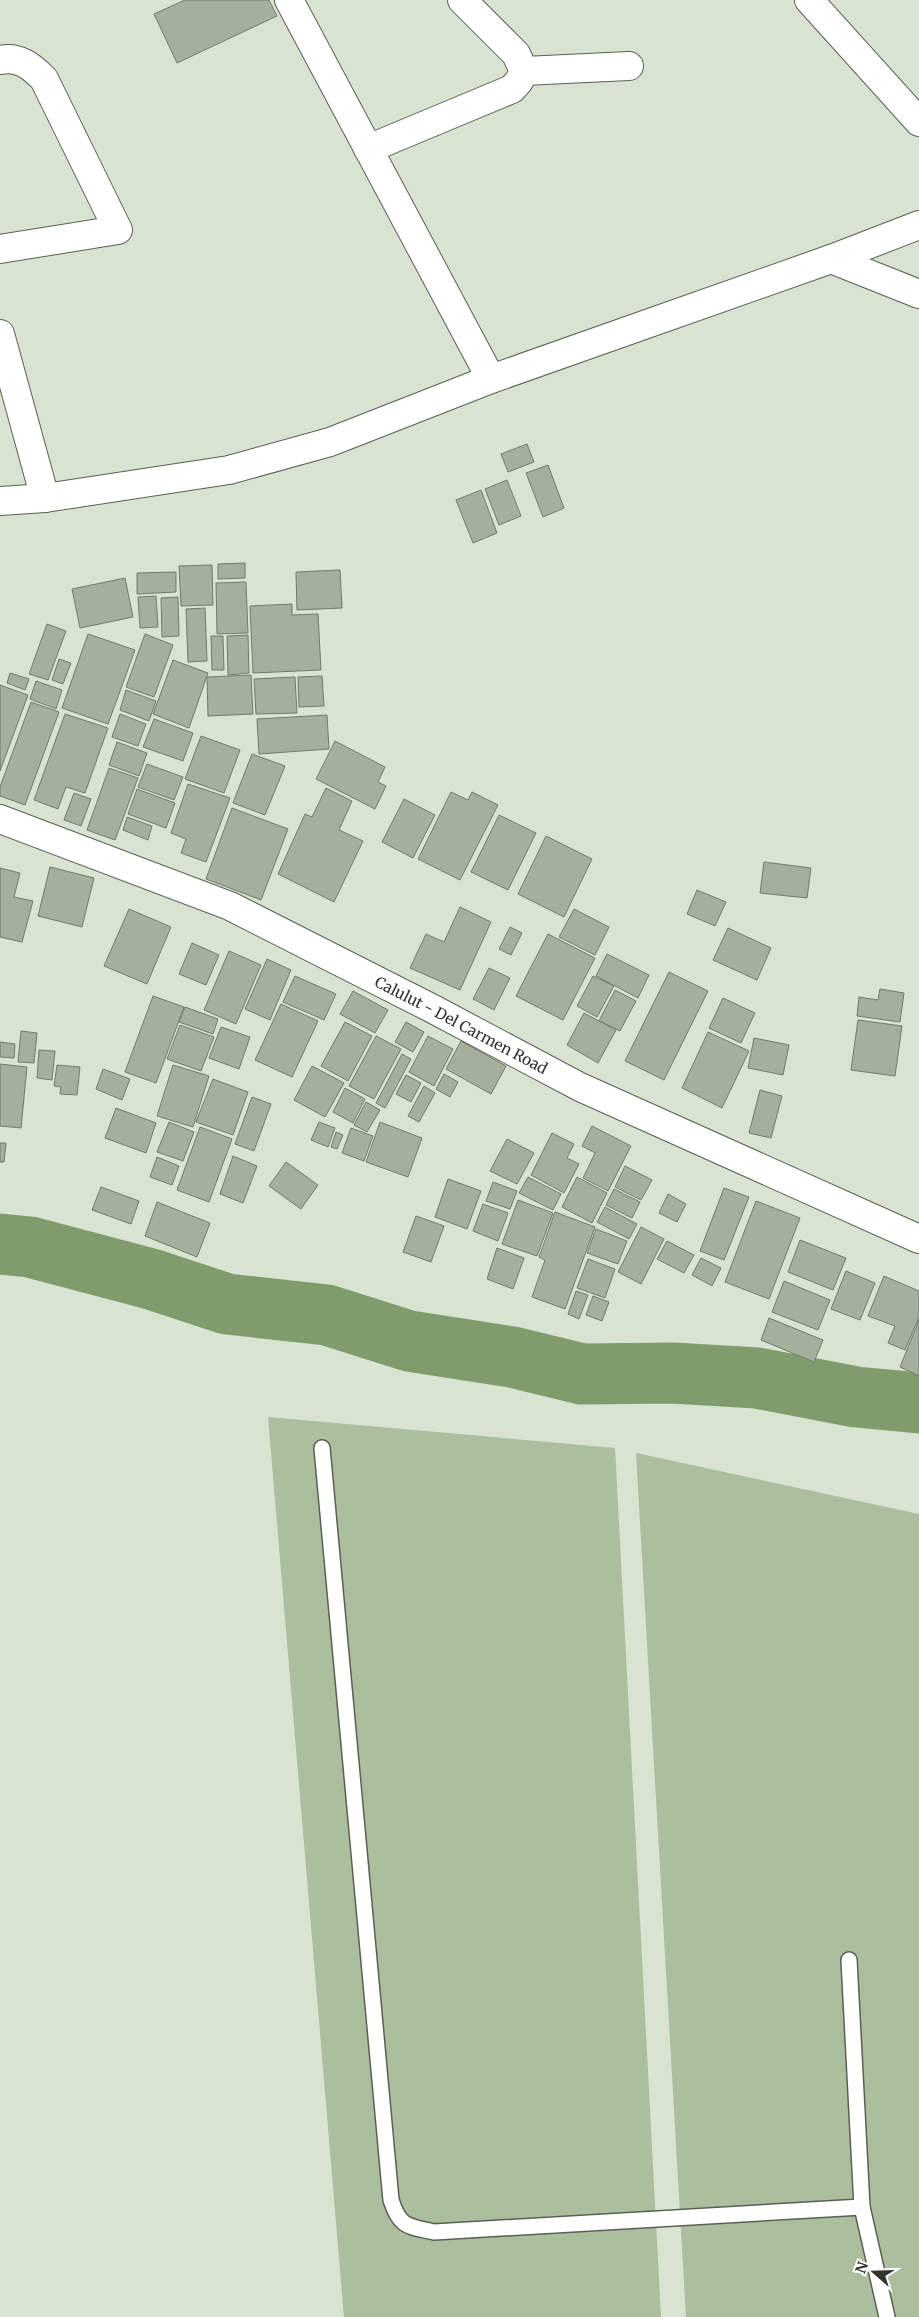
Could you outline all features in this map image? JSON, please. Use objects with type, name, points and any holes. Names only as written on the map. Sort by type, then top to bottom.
[{"type":"street","points":[[289,0],[491,379]]},
{"type":"street","points":[[462,0],[516,54],[524,71]]},
{"type":"street","points":[[808,0],[919,122]]},
{"type":"street","points":[[0,60],[11,58],[30,65],[44,79],[118,230],[0,249]]},
{"type":"street","points":[[524,71],[629,66]]},
{"type":"street","points":[[368,149],[512,89],[524,71]]},
{"type":"street","points":[[0,501],[45,498],[229,470],[330,442],[491,379],[832,258],[919,225]]},
{"type":"street","points":[[832,258],[919,294]]},
{"type":"street","points":[[0,334],[45,498]]},
{"type":"street","name":"Calulut - Del Carmen Road","points":[[0,819],[230,906],[433,1009],[580,1087],[919,1239]]},
{"type":"lane","points":[[322,1448],[391,2200],[397,2218],[410,2227],[434,2232],[862,2207]]},
{"type":"lane","points":[[849,1960],[862,2207],[887,2317]]},
{"type":"green space","points":[[268,1417],[615,1448],[661,2317],[344,2317]]},
{"type":"green space","points":[[636,1453],[919,1514],[919,2317],[686,2317]]},
{"type":"building","points":[[185,0],[269,0],[277,16],[177,63],[154,14]]},
{"type":"building","points":[[527,444],[534,462],[508,472],[501,454]]},
{"type":"building","points":[[548,465],[564,508],[543,517],[526,473]]},
{"type":"building","points":[[507,480],[521,516],[499,525],[485,489]]},
{"type":"building","points":[[481,490],[497,533],[473,543],[456,500]]},
{"type":"building","points":[[245,563],[245,578],[218,579],[218,564]]},
{"type":"building","points":[[212,565],[213,605],[181,606],[179,566]]},
{"type":"building","points":[[340,570],[342,608],[297,610],[296,572]]},
{"type":"building","points":[[176,572],[176,592],[137,594],[137,573]]},
{"type":"building","points":[[125,578],[133,617],[80,628],[72,589]]},
{"type":"building","points":[[246,582],[248,633],[217,634],[216,583]]},
{"type":"building","points":[[156,596],[158,627],[140,628],[138,597]]},
{"type":"building","points":[[178,597],[179,636],[162,637],[161,598]]},
{"type":"building","points":[[292,604],[292,615],[318,614],[321,670],[253,673],[250,606]]},
{"type":"building","points":[[205,608],[207,661],[188,662],[186,609]]},
{"type":"building","points":[[47,624],[66,631],[48,680],[29,674]]},
{"type":"building","points":[[88,634],[135,650],[108,724],[62,708]]},
{"type":"building","points":[[145,634],[173,645],[154,697],[126,687]]},
{"type":"building","points":[[248,635],[249,673],[228,675],[227,636]]},
{"type":"building","points":[[211,636],[223,636],[224,670],[212,670]]},
{"type":"building","points":[[59,659],[71,663],[63,684],[52,680]]},
{"type":"building","points":[[173,660],[208,673],[189,728],[153,714]]},
{"type":"building","points":[[10,673],[29,679],[25,690],[7,683]]},
{"type":"building","points":[[251,675],[253,714],[208,716],[207,677]]},
{"type":"building","points":[[322,676],[324,706],[299,707],[298,677]]},
{"type":"building","points":[[295,677],[297,713],[256,714],[254,679]]},
{"type":"building","points":[[36,681],[62,690],[56,709],[30,699]]},
{"type":"building","points":[[0,685],[28,695],[0,771]]},
{"type":"building","points":[[126,690],[156,701],[149,721],[120,710]]},
{"type":"building","points":[[31,702],[59,712],[25,805],[0,796],[0,787]]},
{"type":"building","points":[[65,714],[108,728],[85,793],[66,787],[58,809],[34,800]]},
{"type":"building","points":[[120,714],[146,724],[138,746],[112,737]]},
{"type":"building","points":[[327,715],[329,749],[259,754],[257,719]]},
{"type":"building","points":[[154,719],[193,733],[183,761],[143,747]]},
{"type":"building","points":[[201,736],[240,750],[224,793],[185,779]]},
{"type":"building","points":[[335,741],[385,767],[378,782],[386,786],[375,809],[316,779]]},
{"type":"building","points":[[117,742],[147,753],[139,776],[109,765]]},
{"type":"building","points":[[252,754],[285,766],[265,815],[233,803]]},
{"type":"building","points":[[147,764],[183,777],[174,800],[138,787]]},
{"type":"building","points":[[109,768],[138,778],[115,840],[87,830]]},
{"type":"building","points":[[188,784],[230,798],[206,862],[181,853],[186,839],[171,833]]},
{"type":"building","points":[[326,788],[352,801],[339,830],[363,841],[334,902],[278,874],[305,814],[312,817]]},
{"type":"building","points":[[137,789],[175,803],[166,828],[128,814]]},
{"type":"building","points":[[451,792],[468,800],[472,792],[498,805],[460,880],[418,859]]},
{"type":"building","points":[[74,793],[91,799],[81,826],[64,820]]},
{"type":"building","points":[[404,799],[435,815],[413,858],[382,842]]},
{"type":"building","points":[[232,808],[288,829],[261,900],[206,879]]},
{"type":"building","points":[[499,815],[536,833],[508,890],[471,872]]},
{"type":"building","points":[[127,817],[152,826],[148,840],[123,830]]},
{"type":"building","points":[[546,836],[592,859],[564,917],[518,894]]},
{"type":"building","points":[[764,862],[811,868],[807,898],[760,893]]},
{"type":"building","points":[[50,867],[94,878],[82,927],[38,916]]},
{"type":"building","points":[[0,868],[20,873],[14,897],[33,901],[22,942],[0,937]]},
{"type":"building","points":[[697,890],[726,902],[715,926],[687,914]]},
{"type":"building","points":[[460,907],[491,922],[460,990],[410,968],[426,934],[444,942]]},
{"type":"building","points":[[129,909],[171,927],[147,984],[104,966]]},
{"type":"building","points":[[574,909],[609,927],[595,955],[559,937]]},
{"type":"building","points":[[510,927],[522,933],[511,955],[499,949]]},
{"type":"building","points":[[728,928],[771,948],[757,980],[713,960]]},
{"type":"building","points":[[548,934],[595,958],[563,1020],[516,996]]},
{"type":"building","points":[[192,943],[219,955],[206,985],[179,974]]},
{"type":"building","points":[[229,951],[261,965],[236,1024],[204,1010]]},
{"type":"building","points":[[607,954],[649,975],[638,998],[596,976]]},
{"type":"building","points":[[267,959],[291,970],[270,1020],[245,1009]]},
{"type":"building","points":[[489,968],[510,978],[494,1010],[473,999]]},
{"type":"building","points":[[669,972],[708,991],[664,1080],[625,1061]]},
{"type":"building","points":[[295,976],[336,994],[324,1020],[283,1002]]},
{"type":"building","points":[[593,976],[614,986],[597,1017],[577,1006]]},
{"type":"building","points":[[880,989],[904,993],[900,1022],[857,1016],[859,997],[878,1000]]},
{"type":"building","points":[[615,990],[636,1001],[620,1031],[599,1021]]},
{"type":"building","points":[[353,991],[388,1010],[375,1033],[340,1014]]},
{"type":"building","points":[[153,996],[184,1007],[156,1083],[125,1072]]},
{"type":"building","points":[[723,998],[755,1013],[741,1043],[709,1028]]},
{"type":"building","points":[[281,1004],[318,1021],[292,1077],[255,1060]]},
{"type":"building","points":[[185,1007],[218,1019],[213,1034],[179,1022]]},
{"type":"building","points":[[584,1013],[616,1030],[598,1063],[567,1045]]},
{"type":"building","points":[[858,1020],[902,1026],[895,1076],[851,1070]]},
{"type":"building","points":[[345,1022],[372,1036],[348,1081],[321,1066]]},
{"type":"building","points":[[406,1022],[424,1032],[413,1052],[395,1042]]},
{"type":"building","points":[[180,1025],[214,1037],[201,1071],[167,1059]]},
{"type":"building","points":[[221,1027],[250,1037],[239,1069],[209,1058]]},
{"type":"building","points":[[21,1031],[37,1033],[34,1063],[18,1062]]},
{"type":"building","points":[[708,1032],[749,1051],[722,1108],[682,1088]]},
{"type":"building","points":[[376,1036],[401,1049],[374,1099],[349,1086]]},
{"type":"building","points":[[428,1036],[453,1049],[434,1086],[409,1072]]},
{"type":"building","points":[[754,1038],[789,1045],[783,1075],[748,1068]]},
{"type":"building","points":[[461,1041],[506,1066],[491,1094],[446,1069]]},
{"type":"building","points":[[0,1042],[15,1044],[14,1058],[0,1057]]},
{"type":"building","points":[[39,1050],[55,1051],[52,1080],[37,1078]]},
{"type":"building","points":[[402,1054],[411,1059],[385,1108],[376,1103]]},
{"type":"building","points":[[0,1064],[27,1067],[21,1128],[0,1126]]},
{"type":"building","points":[[57,1065],[80,1067],[77,1095],[60,1094],[61,1087],[54,1086]]},
{"type":"building","points":[[173,1065],[209,1076],[193,1127],[157,1116]]},
{"type":"building","points":[[312,1066],[344,1083],[325,1117],[294,1100]]},
{"type":"building","points":[[103,1069],[130,1079],[122,1100],[96,1089]]},
{"type":"building","points":[[444,1074],[458,1082],[450,1097],[436,1089]]},
{"type":"building","points":[[406,1075],[421,1083],[411,1102],[396,1094]]},
{"type":"building","points":[[213,1079],[248,1092],[233,1135],[196,1122]]},
{"type":"building","points":[[424,1086],[435,1093],[419,1122],[408,1116]]},
{"type":"building","points":[[345,1088],[365,1099],[353,1123],[333,1112]]},
{"type":"building","points":[[760,1090],[782,1096],[771,1138],[749,1133]]},
{"type":"building","points":[[252,1097],[271,1104],[254,1151],[235,1144]]},
{"type":"building","points":[[366,1102],[380,1110],[367,1132],[354,1125]]},
{"type":"building","points":[[116,1108],[156,1123],[146,1153],[105,1138]]},
{"type":"building","points":[[169,1122],[194,1132],[183,1161],[157,1152]]},
{"type":"building","points":[[319,1122],[335,1128],[328,1147],[311,1140]]},
{"type":"building","points":[[380,1122],[422,1138],[408,1177],[366,1162]]},
{"type":"building","points":[[592,1126],[631,1146],[608,1191],[583,1178],[595,1153],[582,1146]]},
{"type":"building","points":[[200,1127],[232,1139],[209,1202],[177,1190]]},
{"type":"building","points":[[351,1128],[373,1136],[364,1161],[342,1153]]},
{"type":"building","points":[[336,1132],[343,1135],[337,1149],[331,1147]]},
{"type":"building","points":[[552,1133],[574,1144],[567,1158],[579,1164],[564,1193],[531,1175]]},
{"type":"building","points":[[507,1139],[534,1153],[517,1184],[490,1171]]},
{"type":"building","points":[[0,1143],[6,1143],[4,1162],[0,1162]]},
{"type":"building","points":[[233,1156],[257,1166],[243,1203],[220,1194]]},
{"type":"building","points":[[157,1157],[179,1166],[172,1185],[150,1177]]},
{"type":"building","points":[[286,1162],[318,1185],[301,1209],[269,1186]]},
{"type":"building","points":[[625,1166],[652,1180],[641,1200],[615,1187]]},
{"type":"building","points":[[528,1177],[561,1194],[553,1210],[519,1193]]},
{"type":"building","points":[[577,1177],[607,1193],[592,1223],[562,1207]]},
{"type":"building","points":[[448,1179],[481,1191],[467,1229],[435,1217]]},
{"type":"building","points":[[493,1182],[517,1191],[510,1209],[486,1201]]},
{"type":"building","points":[[101,1187],[139,1201],[131,1224],[92,1210]]},
{"type":"building","points":[[724,1188],[749,1197],[724,1260],[700,1251]]},
{"type":"building","points":[[614,1189],[640,1202],[632,1218],[606,1205]]},
{"type":"building","points":[[668,1194],[686,1204],[677,1222],[659,1213]]},
{"type":"building","points":[[518,1200],[553,1213],[537,1256],[502,1244]]},
{"type":"building","points":[[756,1201],[800,1218],[769,1299],[725,1282]]},
{"type":"building","points":[[157,1202],[210,1223],[197,1257],[145,1236]]},
{"type":"building","points":[[483,1204],[508,1213],[498,1241],[473,1231]]},
{"type":"building","points":[[605,1207],[637,1224],[629,1239],[597,1222]]},
{"type":"building","points":[[555,1212],[595,1227],[565,1309],[532,1297],[545,1260],[539,1257]]},
{"type":"building","points":[[416,1216],[444,1226],[431,1262],[403,1252]]},
{"type":"building","points":[[641,1227],[664,1239],[641,1284],[618,1272]]},
{"type":"building","points":[[596,1229],[627,1241],[618,1264],[587,1253]]},
{"type":"building","points":[[800,1240],[846,1258],[833,1290],[788,1272]]},
{"type":"building","points":[[667,1241],[694,1255],[684,1273],[657,1259]]},
{"type":"building","points":[[497,1248],[524,1258],[513,1289],[487,1279]]},
{"type":"building","points":[[701,1258],[721,1268],[712,1286],[692,1275]]},
{"type":"building","points":[[588,1259],[615,1269],[605,1298],[577,1288]]},
{"type":"building","points":[[846,1271],[875,1283],[860,1320],[831,1309]]},
{"type":"building","points":[[884,1276],[919,1291],[919,1317],[905,1350],[888,1343],[895,1326],[868,1316]]},
{"type":"building","points":[[784,1281],[830,1300],[818,1330],[772,1312]]},
{"type":"building","points":[[576,1291],[588,1295],[579,1319],[568,1314]]},
{"type":"building","points":[[593,1296],[609,1302],[602,1321],[586,1315]]},
{"type":"building","points":[[769,1318],[823,1340],[814,1362],[761,1340]]},
{"type":"building","points":[[919,1320],[919,1376],[900,1367]]},
{"type":"waterway","points":[[0,1244],[30,1247],[151,1279],[227,1304],[327,1315],[409,1341],[512,1357],[582,1374],[673,1373],[757,1378],[856,1397],[919,1403]]}]
